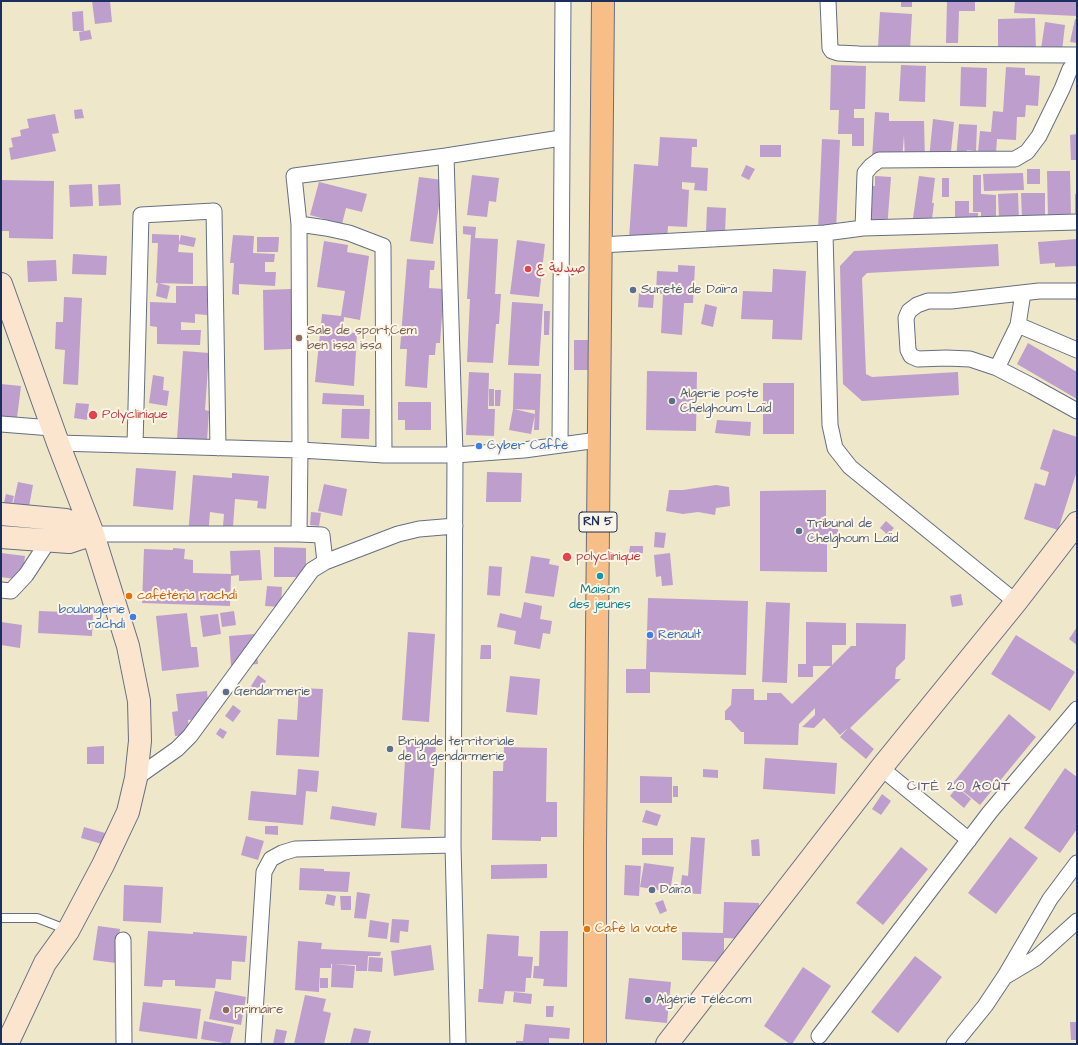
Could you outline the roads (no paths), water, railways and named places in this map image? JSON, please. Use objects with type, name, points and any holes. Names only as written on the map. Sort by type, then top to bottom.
[{"type":"main road","name":"RN 5","points":[[595,1044],[598,440],[603,1]]},
{"type":"street","points":[[560,445],[563,1]]},
{"type":"street","points":[[828,1],[830,48],[832,51],[838,53],[1077,55]]},
{"type":"street","points":[[862,228],[865,173],[871,166],[879,160],[1015,159],[1027,152],[1039,136],[1070,69],[1077,62]]},
{"type":"street","points":[[299,534],[299,224],[294,176],[446,156],[561,138]]},
{"type":"street","points":[[446,156],[455,455],[453,845],[458,1044]]},
{"type":"street","points":[[135,445],[141,215],[214,211],[218,448]]},
{"type":"street","points":[[600,245],[825,233],[862,228],[1077,222]]},
{"type":"street","points":[[299,224],[349,233],[383,246],[384,455]]},
{"type":"street","points":[[825,233],[830,425],[835,448],[850,467],[1016,602]]},
{"type":"street","points":[[1,284],[55,435],[93,534],[128,646],[139,701],[140,741],[136,778],[128,812],[103,865],[68,930],[45,963],[7,1044]]},
{"type":"street","points":[[1077,291],[1039,291],[951,301],[928,301],[917,305],[909,311],[906,318],[908,350],[911,356],[918,359],[946,358],[970,360],[997,368],[1077,411]]},
{"type":"street","points":[[997,368],[1018,326],[1023,293]]},
{"type":"street","points":[[1018,326],[1077,350]]},
{"type":"street","points":[[1,424],[55,435],[135,445],[300,450],[384,455],[455,455],[524,450],[598,440]]},
{"type":"street","points":[[1,514],[66,520],[93,534]]},
{"type":"street","points":[[668,1044],[880,768],[1016,602],[1077,523]]},
{"type":"street","points":[[136,778],[177,749],[190,736],[312,570],[325,562],[398,534],[420,529],[455,526]]},
{"type":"street","points":[[1,536],[69,542],[93,534],[322,535],[325,562]]},
{"type":"street","points":[[1,590],[11,591],[26,575],[49,540]]},
{"type":"street","points":[[819,1036],[990,812],[1077,709]]},
{"type":"street","points":[[880,768],[969,840]]},
{"type":"street","points":[[253,1044],[264,872],[271,859],[282,853],[295,850],[453,845]]},
{"type":"street","points":[[954,1044],[985,1006],[1005,976],[1050,899],[1077,863]]},
{"type":"street","points":[[1005,976],[1036,958],[1077,921]]},
{"type":"street","points":[[20,1044],[58,962],[68,930]]},
{"type":"street","points":[[123,940],[124,1044]]},
{"type":"lane","points":[[1,918],[37,918],[68,930]]},
{"type":"place","name":"صيدلية ع","points":[[528,269]]},
{"type":"place","name":"Sureté de Daïra","points":[[633,290]]},
{"type":"place","name":"Sale de sport;Cem ben issa issa","points":[[299,338]]},
{"type":"place","name":"Algerie poste Chelghoum Laïd","points":[[672,401]]},
{"type":"place","name":"Polyclinique","points":[[93,415]]},
{"type":"place","name":"Cyber Caffè","points":[[479,446]]},
{"type":"place","name":"Tribunal de Chelghoum Laïd","points":[[799,531]]},
{"type":"place","name":"polyclinique","points":[[567,557]]},
{"type":"place","name":"Maison des jeunes","points":[[600,576]]},
{"type":"place","name":"cafétéria rachdi","points":[[129,596]]},
{"type":"place","name":"boulangerie rachdi","points":[[133,617]]},
{"type":"place","name":"Renault","points":[[650,635]]},
{"type":"place","name":"Gendarmerie","points":[[226,692]]},
{"type":"place","name":"Brigade territoriale de la gendarmerie","points":[[390,749]]},
{"type":"place","name":"Daïra","points":[[652,890]]},
{"type":"place","name":"Café la voute","points":[[587,929]]},
{"type":"place","name":"Algérie Télécom","points":[[648,1000]]},
{"type":"place","name":"primaire","points":[[226,1010]]},
{"type":"district","name":"CITÉ 20 AOÛT","points":[[959,787]]}]
